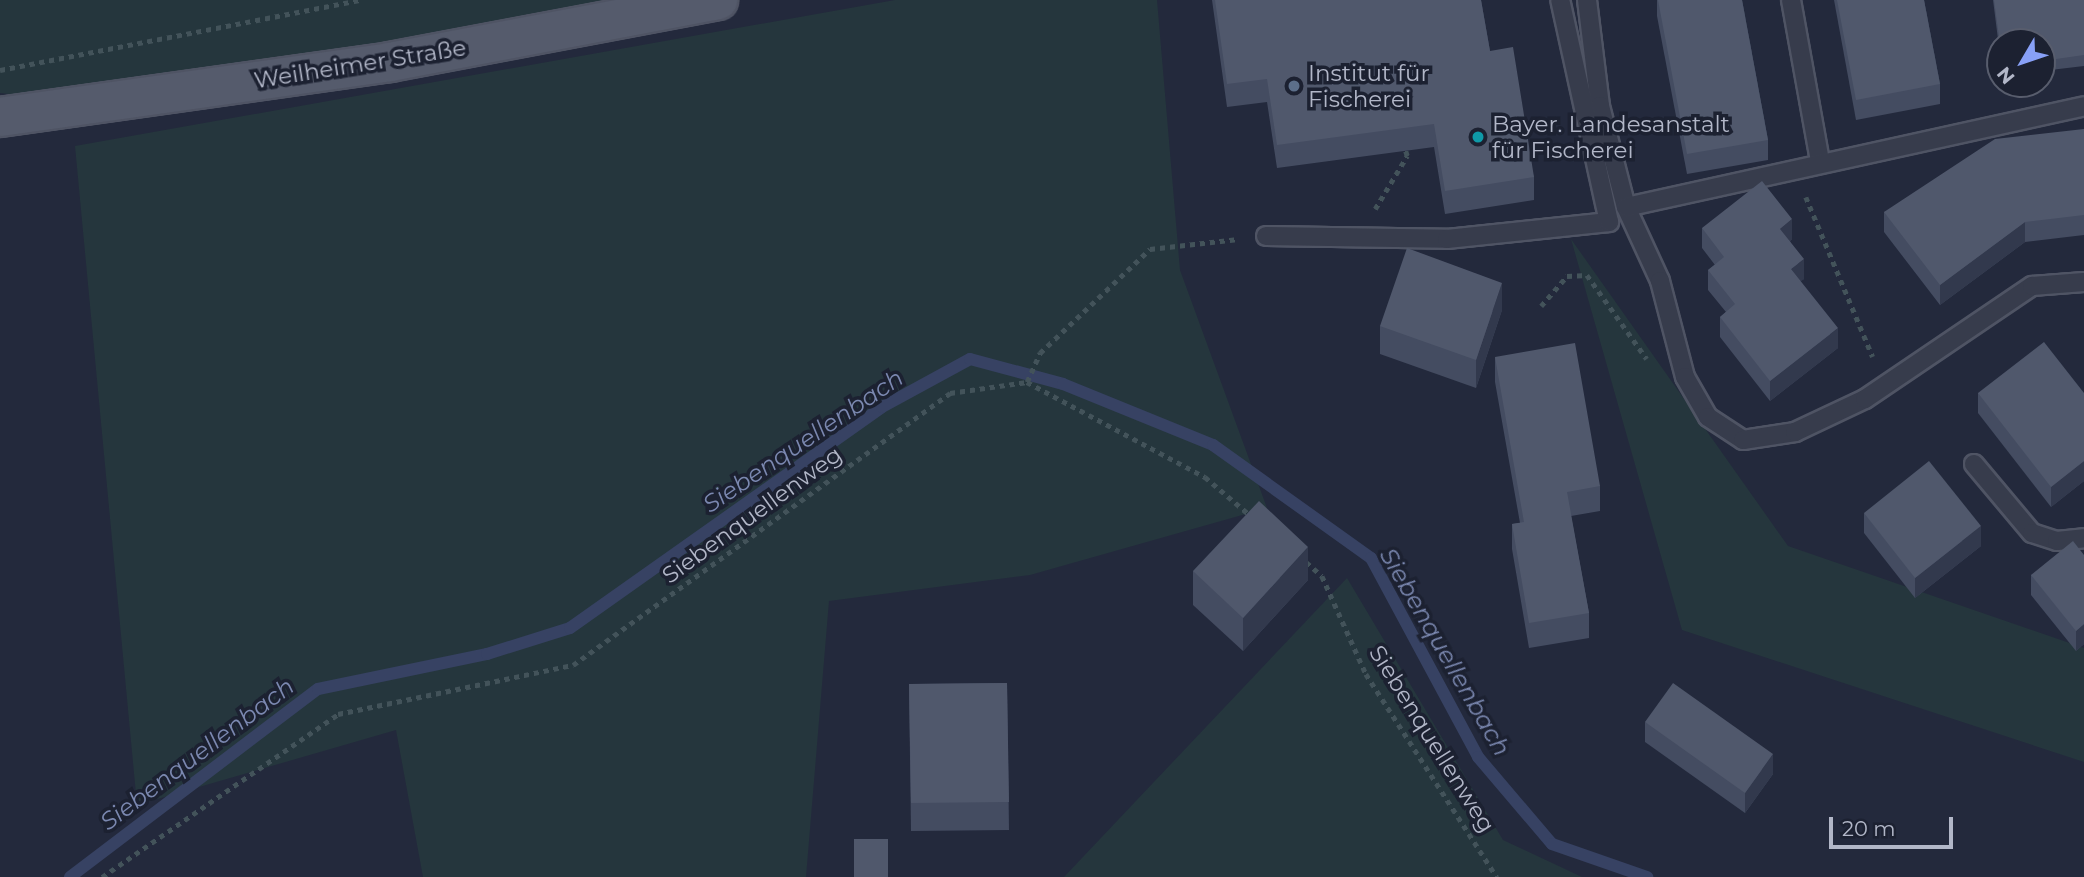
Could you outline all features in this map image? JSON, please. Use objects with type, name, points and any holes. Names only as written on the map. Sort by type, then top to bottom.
[{"type":"main road","name":"Weilheimer Straße","points":[[0,117],[390,62],[718,0]]},
{"type":"lane","points":[[1266,236],[1447,239],[1609,222],[1560,0]]},
{"type":"lane","points":[[1587,0],[1600,106],[1626,207],[1660,281],[1685,377],[1708,418],[1743,440],[1795,432],[1886,387],[2032,286],[2084,282]]},
{"type":"lane","points":[[1791,0],[1820,161]]},
{"type":"lane","points":[[1626,207],[1820,161],[2084,106]]},
{"type":"lane","points":[[1974,464],[2032,533],[2057,541],[2084,538]]},
{"type":"path","points":[[0,70],[359,0]]},
{"type":"path","points":[[1357,237],[1407,156],[1400,130]]},
{"type":"path","points":[[1793,167],[1886,387]]},
{"type":"path","points":[[1258,522],[1205,477],[1027,382],[1040,353],[1150,249],[1266,236]]},
{"type":"path","points":[[1541,306],[1567,276],[1587,275],[1655,371]]},
{"type":"path","name":"Siebenquellenweg","points":[[102,877],[338,714],[573,665],[950,393],[1027,382]]},
{"type":"path","name":"Siebenquellenweg","points":[[1301,558],[1322,576],[1366,674],[1497,877]]},
{"type":"shaded area","points":[[0,0],[604,0],[554,21],[28,96],[0,93]]},
{"type":"shaded area","points":[[895,0],[1157,0],[1180,270],[1267,508],[1030,575],[829,601],[806,877],[423,877],[396,730],[137,805],[75,146]]},
{"type":"shaded area","points":[[1571,239],[1788,546],[2084,648],[2084,762],[1682,630]]},
{"type":"shaded area","points":[[1347,578],[1503,840],[1582,877],[1064,877]]},
{"type":"building","points":[[1215,0],[1481,0],[1490,51],[1513,47],[1534,177],[1445,191],[1434,124],[1277,145],[1267,79],[1227,84]]},
{"type":"building","points":[[1658,0],[1742,0],[1768,140],[1687,154]]},
{"type":"building","points":[[1837,0],[1924,0],[1940,84],[1856,100]]},
{"type":"building","points":[[1994,0],[2084,0],[2084,55],[2056,59],[2056,28],[1998,28]]},
{"type":"building","points":[[2084,129],[2084,215],[2025,222],[1940,285],[1884,212],[1995,139]]},
{"type":"building","points":[[1762,181],[1792,219],[1780,229],[1804,259],[1791,269],[1838,328],[1770,381],[1720,317],[1735,304],[1708,270],[1724,257],[1702,228]]},
{"type":"building","points":[[1407,248],[1502,283],[1476,360],[1380,326]]},
{"type":"building","points":[[2044,342],[2084,393],[2084,461],[2051,487],[1978,393]]},
{"type":"building","points":[[1575,343],[1600,486],[1567,492],[1589,613],[1529,623],[1512,524],[1524,522],[1495,357]]},
{"type":"building","points":[[1929,461],[1981,526],[1915,578],[1864,513]]},
{"type":"building","points":[[1259,501],[1308,547],[1243,618],[1193,571]]},
{"type":"building","points":[[2073,541],[2084,555],[2084,624],[2076,631],[2031,575]]},
{"type":"building","points":[[1007,683],[1009,802],[911,803],[909,684]]},
{"type":"building","points":[[1673,683],[1773,754],[1745,793],[1645,722]]},
{"type":"building","points":[[854,839],[888,839],[888,877],[854,877]]},
{"type":"waterway","name":"Siebenquellenbach","points":[[70,877],[318,689],[487,654],[570,628],[882,407],[970,359],[1063,384],[1213,445],[1371,558],[1478,757],[1552,844],[1647,877]]},
{"type":"place","name":"Institut für Fischerei","points":[[1294,86]]},
{"type":"place","name":"Bayer. Landesanstalt für Fischerei","points":[[1478,137]]}]
